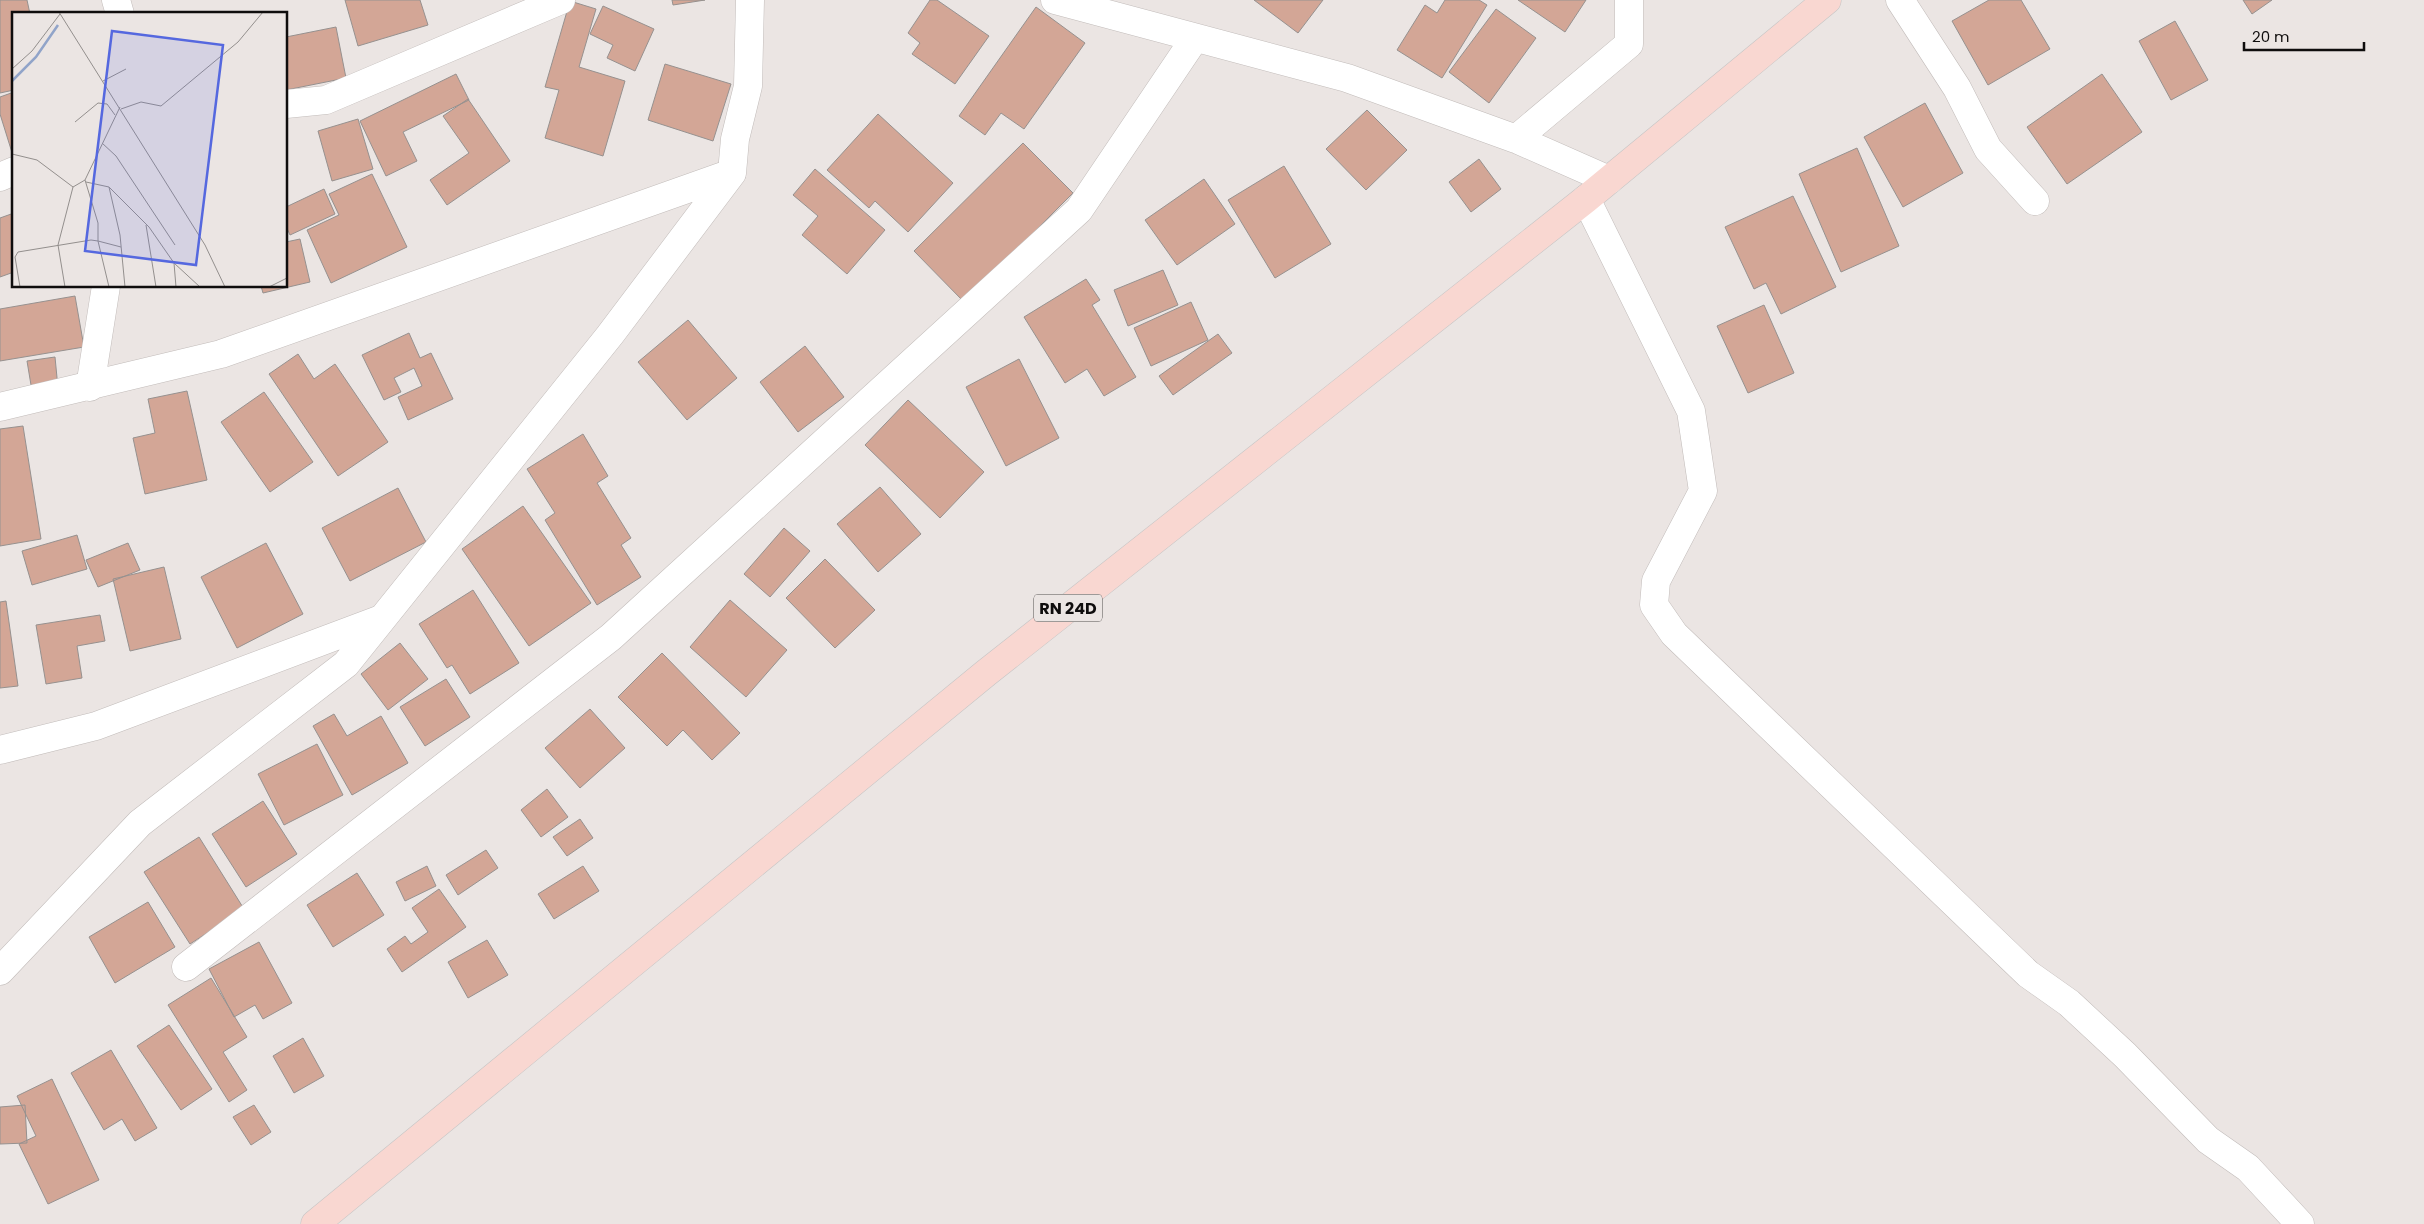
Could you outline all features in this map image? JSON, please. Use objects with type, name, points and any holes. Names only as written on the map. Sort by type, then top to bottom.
[{"type":"main road","name":"RN 24D","points":[[316,1224],[986,673],[1586,199],[1827,0]]},
{"type":"street","points":[[288,104],[326,100],[561,0]]},
{"type":"street","points":[[0,970],[140,822],[346,664],[610,335],[732,173],[735,140],[748,86],[750,0]]},
{"type":"street","points":[[1055,0],[1347,78],[1516,139],[1609,180]]},
{"type":"street","points":[[1516,139],[1629,44],[1630,0]]},
{"type":"street","points":[[1900,0],[1957,88],[1988,148],[2035,201]]},
{"type":"street","points":[[186,967],[611,637],[1079,210],[1195,38]]},
{"type":"street","points":[[0,177],[12,172]]},
{"type":"street","points":[[0,407],[90,387],[221,354],[732,173]]},
{"type":"street","points":[[1586,199],[1691,411],[1703,491],[1656,581],[1654,605],[1674,634],[2028,974],[2070,1004],[2125,1055],[2208,1140],[2248,1168],[2300,1224]]},
{"type":"street","points":[[90,387],[106,288]]},
{"type":"street","points":[[0,750],[96,726],[381,619]]},
{"type":"building","points":[[0,0],[27,0],[30,12],[12,12],[12,90],[0,93]]},
{"type":"building","points":[[345,0],[420,0],[428,25],[358,46]]},
{"type":"building","points":[[672,0],[705,0],[673,5]]},
{"type":"building","points":[[930,0],[937,0],[989,36],[955,84],[912,54],[920,43],[908,33]]},
{"type":"building","points":[[1254,0],[1323,0],[1298,33]]},
{"type":"building","points":[[1445,0],[1479,0],[1487,5],[1442,78],[1397,50],[1425,5],[1437,13]]},
{"type":"building","points":[[1518,0],[1586,0],[1565,32]]},
{"type":"building","points":[[1989,0],[2021,0],[2050,49],[1988,85],[1952,21]]},
{"type":"building","points":[[2243,0],[2272,0],[2252,14]]},
{"type":"building","points":[[570,1],[596,9],[579,67],[625,81],[603,156],[545,138],[559,90],[545,87]]},
{"type":"building","points":[[603,6],[654,29],[635,71],[607,58],[613,45],[590,34]]},
{"type":"building","points":[[1036,7],[1085,43],[1024,129],[1001,113],[985,135],[959,116]]},
{"type":"building","points":[[1496,9],[1536,38],[1489,103],[1449,72]]},
{"type":"building","points":[[2175,21],[2208,80],[2171,100],[2139,41]]},
{"type":"building","points":[[336,27],[346,78],[288,90],[288,37]]},
{"type":"building","points":[[665,64],[731,84],[713,141],[648,120]]},
{"type":"building","points":[[456,74],[469,100],[403,132],[417,161],[386,176],[360,121]]},
{"type":"building","points":[[2102,74],[2142,132],[2067,184],[2027,127]]},
{"type":"building","points":[[12,93],[12,153],[0,114],[0,97]]},
{"type":"building","points":[[468,99],[510,161],[447,205],[430,180],[469,153],[443,116]]},
{"type":"building","points":[[1925,103],[1963,173],[1903,207],[1864,137]]},
{"type":"building","points":[[1367,110],[1407,150],[1366,190],[1326,149]]},
{"type":"building","points":[[878,114],[953,183],[908,232],[875,201],[869,208],[827,170]]},
{"type":"building","points":[[358,119],[373,169],[332,181],[318,131]]},
{"type":"building","points":[[1023,143],[1073,193],[964,302],[914,251]]},
{"type":"building","points":[[1857,148],[1899,246],[1841,272],[1799,174]]},
{"type":"building","points":[[1479,159],[1501,189],[1471,212],[1449,182]]},
{"type":"building","points":[[1284,166],[1331,244],[1275,278],[1228,200]]},
{"type":"building","points":[[815,169],[885,230],[847,274],[802,235],[818,216],[793,195]]},
{"type":"building","points":[[372,174],[407,247],[331,283],[307,230],[339,215],[329,194]]},
{"type":"building","points":[[1204,179],[1235,224],[1177,265],[1145,220]]},
{"type":"building","points":[[324,189],[335,214],[290,235],[288,230],[288,206]]},
{"type":"building","points":[[1793,196],[1836,287],[1781,314],[1766,283],[1754,289],[1725,227]]},
{"type":"building","points":[[12,214],[12,273],[0,277],[0,218]]},
{"type":"building","points":[[300,239],[310,282],[288,287],[288,242]]},
{"type":"building","points":[[1163,270],[1178,305],[1128,326],[1114,290]]},
{"type":"building","points":[[1086,279],[1100,300],[1092,305],[1136,377],[1104,396],[1087,369],[1065,383],[1024,317]]},
{"type":"building","points":[[262,288],[284,288],[263,293]]},
{"type":"building","points":[[75,296],[84,347],[0,361],[0,309]]},
{"type":"building","points":[[1191,302],[1208,340],[1151,366],[1134,328]]},
{"type":"building","points":[[1764,305],[1794,373],[1748,393],[1717,326]]},
{"type":"building","points":[[688,320],[737,378],[687,420],[638,362]]},
{"type":"building","points":[[409,333],[420,358],[431,353],[453,399],[408,420],[398,397],[422,386],[414,368],[394,378],[401,392],[384,400],[362,355]]},
{"type":"building","points":[[1218,334],[1232,353],[1173,395],[1159,376]]},
{"type":"building","points":[[805,346],[844,397],[798,432],[760,382]]},
{"type":"building","points":[[298,354],[314,379],[335,364],[388,442],[338,476],[269,374]]},
{"type":"building","points":[[55,357],[58,388],[32,391],[27,361]]},
{"type":"building","points":[[1019,359],[1059,438],[1006,466],[966,387]]},
{"type":"building","points":[[187,391],[207,480],[145,494],[133,438],[155,433],[148,399]]},
{"type":"building","points":[[264,392],[313,462],[270,492],[221,422]]},
{"type":"building","points":[[908,400],[984,472],[940,518],[865,445]]},
{"type":"building","points":[[23,426],[41,539],[0,546],[0,429]]},
{"type":"building","points":[[583,434],[608,476],[597,483],[631,538],[621,545],[641,577],[597,605],[545,520],[555,513],[527,469]]},
{"type":"building","points":[[880,487],[921,534],[878,572],[837,524]]},
{"type":"building","points":[[398,488],[426,542],[350,581],[322,528]]},
{"type":"building","points":[[523,506],[591,603],[529,646],[462,549]]},
{"type":"building","points":[[784,528],[810,551],[770,597],[744,574]]},
{"type":"building","points":[[77,535],[87,569],[32,585],[22,551]]},
{"type":"building","points":[[128,543],[140,570],[98,587],[86,560]]},
{"type":"building","points":[[266,543],[303,614],[237,648],[201,577]]},
{"type":"building","points":[[825,559],[875,610],[835,648],[786,598]]},
{"type":"building","points":[[164,567],[181,639],[130,651],[113,579]]},
{"type":"building","points":[[473,590],[519,663],[470,694],[452,665],[447,668],[419,624]]},
{"type":"building","points":[[730,600],[787,650],[746,697],[690,647]]},
{"type":"building","points":[[6,601],[18,686],[0,688],[0,602]]},
{"type":"building","points":[[100,615],[105,641],[77,646],[82,678],[46,684],[36,625]]},
{"type":"building","points":[[400,643],[428,679],[388,710],[361,674]]},
{"type":"building","points":[[662,653],[740,733],[712,760],[683,730],[667,746],[618,697]]},
{"type":"building","points":[[446,679],[470,717],[425,746],[400,707]]},
{"type":"building","points":[[590,709],[625,748],[580,788],[545,748]]},
{"type":"building","points":[[334,714],[347,736],[381,716],[408,763],[352,795],[313,726]]},
{"type":"building","points":[[317,744],[343,795],[284,825],[258,774]]},
{"type":"building","points":[[547,789],[568,817],[541,837],[521,810]]},
{"type":"building","points":[[263,801],[297,854],[246,887],[212,834]]},
{"type":"building","points":[[580,819],[593,838],[567,856],[553,837]]},
{"type":"building","points":[[199,837],[244,909],[190,944],[144,872]]},
{"type":"building","points":[[486,850],[498,868],[458,895],[446,875]]},
{"type":"building","points":[[427,866],[436,886],[405,901],[396,882]]},
{"type":"building","points":[[583,866],[599,891],[554,919],[538,894]]},
{"type":"building","points":[[357,873],[384,915],[333,947],[307,905]]},
{"type":"building","points":[[439,889],[466,927],[402,972],[387,949],[405,936],[411,944],[428,932],[412,908]]},
{"type":"building","points":[[148,902],[175,947],[115,983],[89,937]]},
{"type":"building","points":[[487,940],[508,975],[468,998],[448,962]]},
{"type":"building","points":[[259,942],[292,1003],[263,1019],[255,1005],[234,1017],[209,969]]},
{"type":"building","points":[[211,978],[247,1037],[223,1052],[247,1090],[229,1102],[168,1005]]},
{"type":"building","points":[[169,1025],[212,1089],[181,1110],[137,1046]]},
{"type":"building","points":[[303,1038],[324,1076],[294,1093],[273,1056]]},
{"type":"building","points":[[111,1050],[157,1128],[135,1141],[122,1119],[104,1130],[71,1073]]},
{"type":"building","points":[[52,1079],[99,1180],[48,1204],[19,1144],[36,1136],[17,1096]]},
{"type":"building","points":[[25,1105],[27,1143],[0,1144],[0,1107]]},
{"type":"building","points":[[254,1105],[271,1132],[251,1145],[233,1117]]}]
